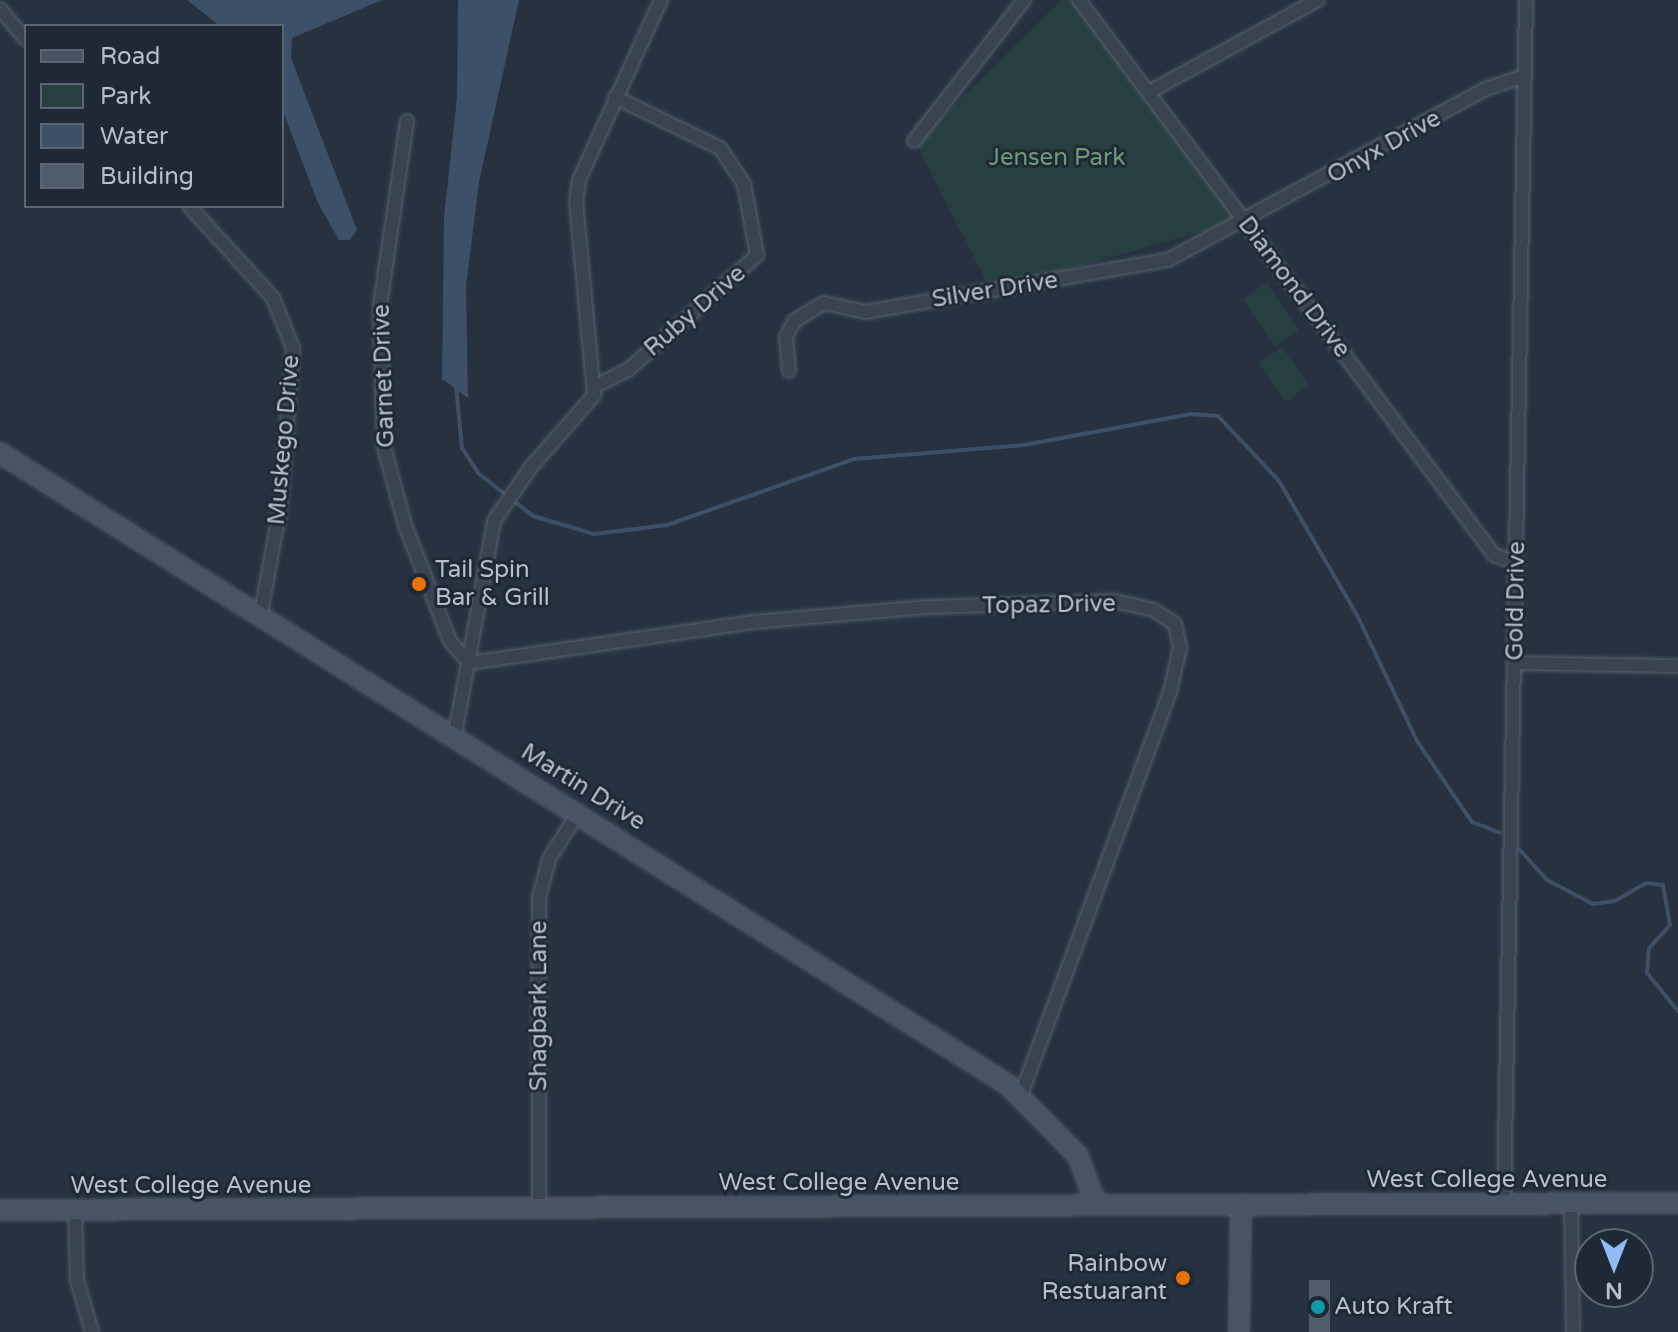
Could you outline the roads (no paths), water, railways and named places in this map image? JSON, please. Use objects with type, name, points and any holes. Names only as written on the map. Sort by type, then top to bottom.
[{"type":"street","points":[[455,734],[494,521],[513,490],[571,426],[596,386],[576,202],[586,157],[661,0]]},
{"type":"street","points":[[914,141],[1024,0]]},
{"type":"street","name":"Diamond Drive","points":[[1079,0],[1494,555],[1517,563]]},
{"type":"street","points":[[1149,92],[1318,0]]},
{"type":"street","name":"Gold Drive","points":[[1504,1202],[1526,0]]},
{"type":"street","points":[[0,9],[24,38]]},
{"type":"street","name":"Onyx Drive","points":[[1243,220],[1488,88],[1525,76]]},
{"type":"street","name":"Ruby Drive","points":[[596,386],[628,370],[757,255],[744,184],[720,148],[615,97]]},
{"type":"street","name":"Garnet Drive","points":[[407,121],[380,307],[384,447],[405,525],[450,641],[469,663]]},
{"type":"street","name":"Muskego Drive","points":[[191,208],[273,298],[293,348],[282,494],[261,613]]},
{"type":"street","name":"Silver Drive","points":[[789,371],[786,337],[794,321],[824,303],[866,312],[1120,271],[1168,260],[1243,220]]},
{"type":"street","name":"Martin Drive","points":[[0,453],[455,734],[1021,1095],[1078,1156],[1096,1204]]},
{"type":"street","name":"Topaz Drive","points":[[469,663],[839,613],[1084,600],[1168,615],[1180,647],[1170,692],[1021,1095]]},
{"type":"street","points":[[1515,663],[1678,666]]},
{"type":"street","name":"Shagbark Lane","points":[[539,1208],[539,897],[549,859],[578,813]]},
{"type":"street","points":[[1571,1203],[1573,1332]]},
{"type":"street","name":"West College Avenue","points":[[0,1210],[1678,1203]]},
{"type":"street","points":[[1239,1332],[1241,1205]]},
{"type":"street","points":[[75,1210],[77,1280],[92,1332]]},
{"type":"water","points":[[187,0],[382,0],[292,38],[291,58],[357,230],[350,240],[339,240],[318,203],[284,114],[284,24],[217,24]]},
{"type":"water","points":[[458,0],[519,0],[479,182],[466,286],[468,398],[442,379],[444,217],[457,98]]},
{"type":"waterway","points":[[456,385],[462,448],[478,473],[533,516],[594,534],[667,525],[854,459],[1024,445],[1191,414],[1218,416],[1279,481],[1357,615],[1417,741],[1472,822],[1500,833]]},
{"type":"waterway","points":[[1520,850],[1547,880],[1593,904],[1615,901],[1646,883],[1663,885],[1670,925],[1649,948],[1647,973],[1678,1011]]},
{"type":"place","name":"Tail Spin Bar & Grill","points":[[419,584]]},
{"type":"place","name":"Rainbow Restuarant","points":[[1183,1278]]},
{"type":"place","name":"Auto Kraft","points":[[1318,1307]]},
{"type":"park label","name":"Jensen Park","points":[[1057,158]]}]
